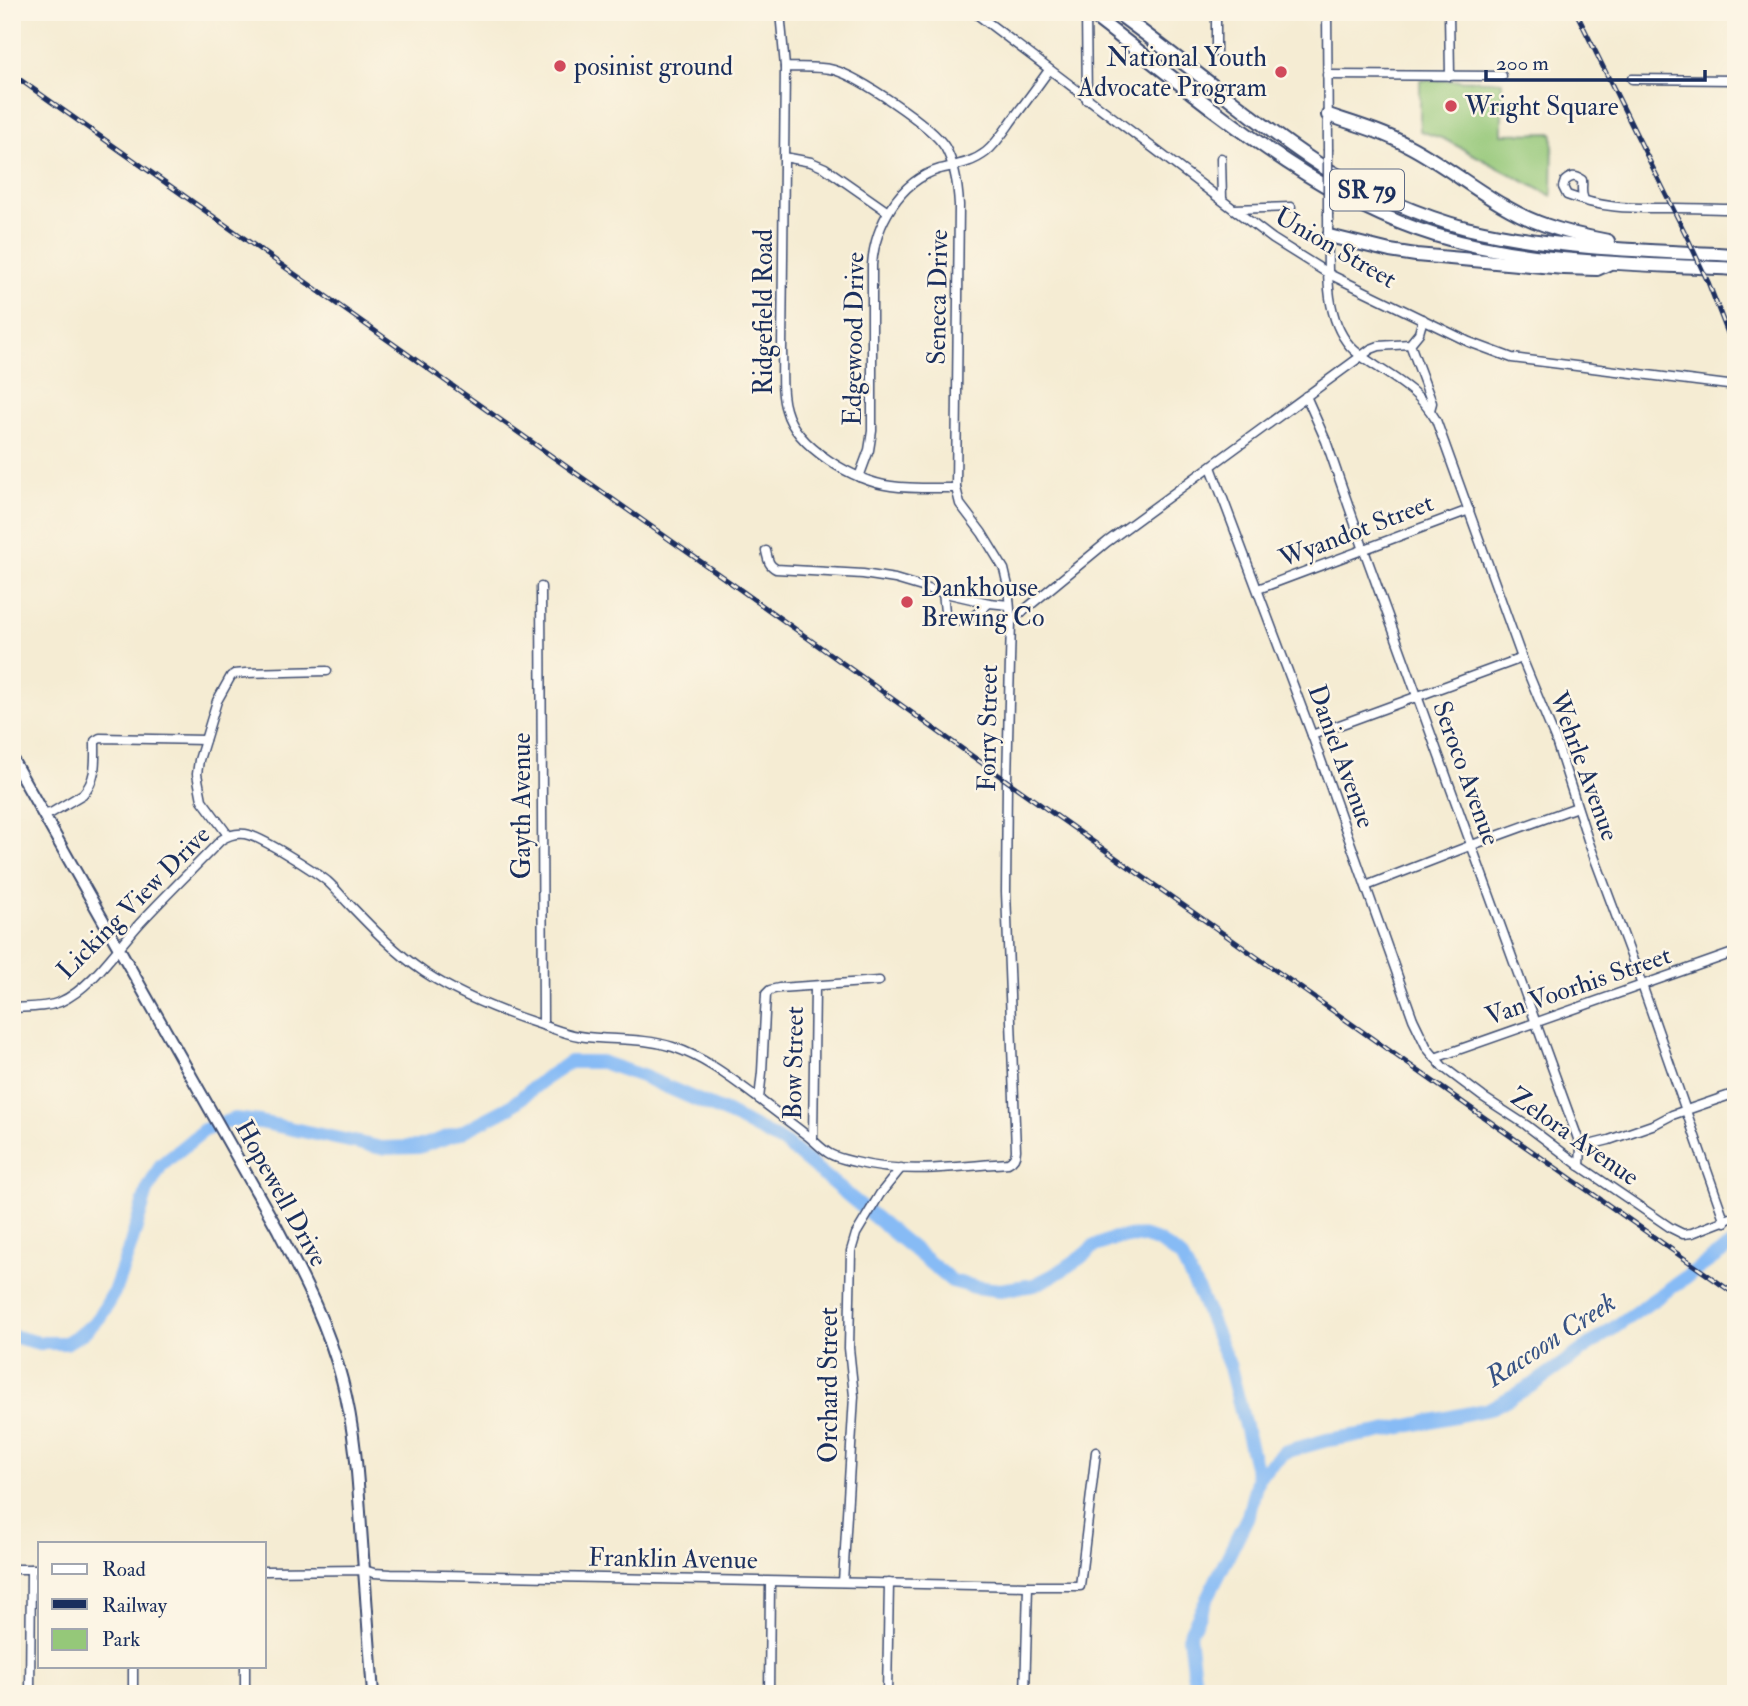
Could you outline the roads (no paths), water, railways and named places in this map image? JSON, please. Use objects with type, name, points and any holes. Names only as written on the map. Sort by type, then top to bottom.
[{"type":"highway","name":"SR 79","points":[[1087,12],[1227,119],[1287,161],[1368,209],[1434,235],[1478,246],[1546,256],[1736,269]]},
{"type":"highway","name":"SR 79","points":[[1116,12],[1265,127],[1325,168],[1377,195],[1465,228],[1546,242],[1736,255]]},
{"type":"highway","points":[[1328,116],[1357,124],[1409,146],[1505,206],[1544,225],[1667,252]]},
{"type":"highway","points":[[1329,236],[1390,251],[1441,258],[1597,269],[1612,261]]},
{"type":"main road","name":"Hopewell Drive","points":[[12,759],[242,1164],[316,1304],[338,1363],[352,1434],[359,1494],[373,1694]]},
{"type":"street","name":"Ridgefield Road","points":[[780,12],[785,67],[782,351],[785,408],[796,431],[810,446],[866,481],[891,486],[956,488]]},
{"type":"street","name":"Union Street","points":[[974,12],[1273,239],[1329,274],[1468,342],[1512,358],[1736,386]]},
{"type":"street","points":[[1087,12],[1087,100]]},
{"type":"street","points":[[1216,12],[1216,52]]},
{"type":"street","name":"Wehrle Avenue","points":[[1327,12],[1329,274],[1330,302],[1337,325],[1345,340],[1361,356],[1413,390],[1436,420],[1522,658],[1556,741],[1725,1222]]},
{"type":"street","points":[[1449,12],[1450,76]]},
{"type":"street","name":"Seneca Drive","points":[[785,67],[828,69],[864,83],[917,120],[934,136],[944,146],[953,167],[958,185],[959,205],[956,488],[960,504],[1004,569],[1011,621]]},
{"type":"street","name":"Edgewood Drive","points":[[859,477],[869,450],[872,431],[873,253],[888,212],[919,179],[940,169],[976,159],[992,146],[1049,71]]},
{"type":"street","points":[[1327,75],[1502,76]]},
{"type":"street","points":[[1632,79],[1736,80]]},
{"type":"street","points":[[784,157],[811,162],[825,168],[888,212]]},
{"type":"street","points":[[1221,158],[1222,199]]},
{"type":"street","points":[[1584,200],[1623,209],[1736,209]]},
{"type":"street","points":[[1234,209],[1291,207]]},
{"type":"street","points":[[1011,621],[1161,501],[1361,356],[1376,346],[1410,344],[1419,332],[1423,319]]},
{"type":"street","points":[[1410,344],[1432,403],[1430,410]]},
{"type":"street","name":"Seroco Avenue","points":[[1306,396],[1326,441],[1581,1147],[1580,1166]]},
{"type":"street","name":"Daniel Avenue","points":[[1211,467],[1312,735],[1413,1019],[1435,1058]]},
{"type":"street","name":"Wyandot Street","points":[[1258,589],[1469,510]]},
{"type":"street","points":[[766,551],[768,562],[776,569],[863,574],[895,579],[989,603],[1009,605]]},
{"type":"street","name":"Gayth Avenue","points":[[541,587],[543,1026]]},
{"type":"street","points":[[943,592],[945,612],[954,620],[967,620],[989,603]]},
{"type":"street","name":"Forry Street","points":[[901,1168],[1008,1163],[1016,1154],[1006,892],[1011,621]]},
{"type":"street","points":[[1312,735],[1522,658]]},
{"type":"street","points":[[228,835],[206,808],[197,774],[217,701],[234,674],[327,671]]},
{"type":"street","points":[[43,814],[51,813],[87,790],[94,776],[95,741],[100,738],[205,740]]},
{"type":"street","points":[[1366,887],[1577,807]]},
{"type":"street","name":"Licking View Drive","points":[[12,1008],[40,1007],[61,1001],[76,992],[96,974],[143,920],[220,840],[228,835],[244,834],[256,838],[317,873],[394,947],[432,977],[495,1009],[562,1032],[599,1039],[637,1040],[672,1047],[704,1060],[828,1154],[871,1166],[901,1168]]},
{"type":"street","name":"Van Voorhis Street","points":[[1435,1058],[1736,952]]},
{"type":"street","points":[[759,1100],[764,1050],[764,1009],[766,994],[770,990],[879,981]]},
{"type":"street","name":"Bow Street","points":[[813,1140],[815,986]]},
{"type":"street","name":"Zelora Avenue","points":[[1435,1058],[1475,1091],[1671,1228],[1683,1234],[1698,1232],[1725,1222]]},
{"type":"street","points":[[1581,1147],[1644,1128],[1736,1093]]},
{"type":"street","name":"Orchard Street","points":[[843,1582],[854,1396],[849,1348],[850,1262],[856,1234],[880,1194],[901,1168]]},
{"type":"street","points":[[1725,1222],[1736,1216]]},
{"type":"street","name":"Franklin Avenue","points":[[266,1571],[364,1570],[391,1574],[1080,1586],[1096,1452]]},
{"type":"street","points":[[12,1569],[36,1569],[30,1694]]},
{"type":"street","points":[[769,1694],[770,1581]]},
{"type":"street","points":[[887,1694],[889,1583]]},
{"type":"street","points":[[1025,1694],[1028,1586]]},
{"type":"street","points":[[133,1668],[133,1694]]},
{"type":"street","points":[[245,1668],[245,1694]]},
{"type":"waterway","points":[[12,1336],[39,1343],[66,1343],[84,1332],[99,1318],[114,1292],[147,1191],[161,1165],[204,1130],[234,1119],[382,1148],[418,1147],[460,1133],[510,1107],[570,1062],[601,1062],[642,1076],[727,1113],[786,1144],[952,1281],[1000,1290],[1034,1285],[1056,1274],[1093,1247],[1115,1238],[1141,1236],[1158,1241],[1181,1257],[1230,1367],[1258,1477],[1248,1516],[1189,1635],[1196,1694]]},
{"type":"waterway","name":"Raccoon Creek","points":[[1258,1477],[1284,1452],[1327,1440],[1489,1409],[1531,1386],[1736,1242]]},
{"type":"railway","points":[[1576,12],[1689,241],[1736,354]]},
{"type":"railway","points":[[12,74],[1736,1295]]},
{"type":"place","name":"posinist ground","points":[[560,66]]},
{"type":"place","name":"National Youth Advocate Program","points":[[1281,72]]},
{"type":"place","name":"Wright Square","points":[[1451,106]]},
{"type":"place","name":"Dankhouse Brewing Co","points":[[907,602]]}]
